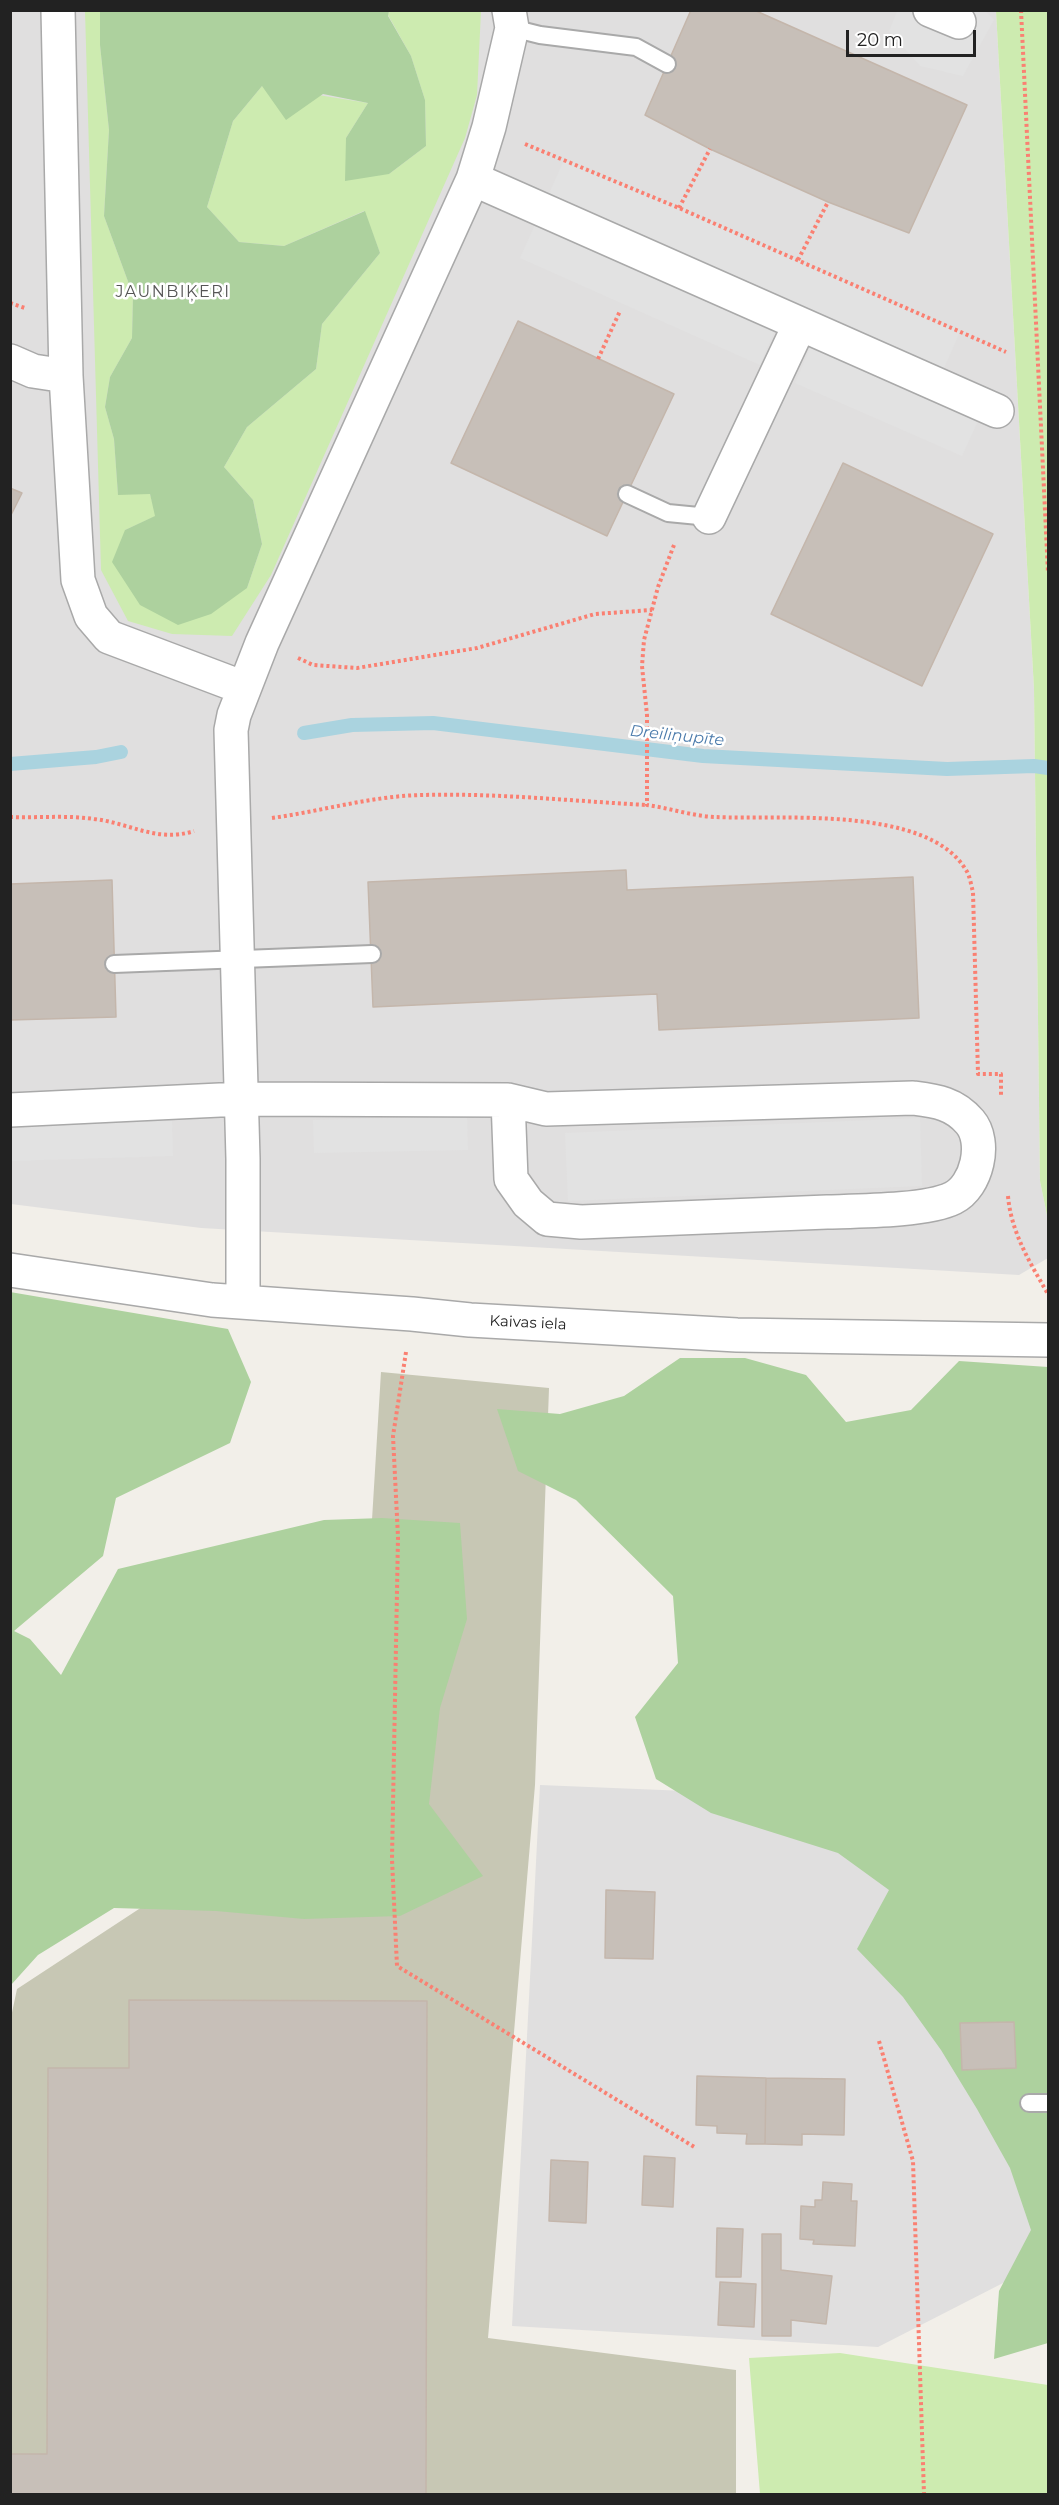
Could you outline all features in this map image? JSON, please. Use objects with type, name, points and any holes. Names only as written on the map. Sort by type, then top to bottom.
[{"type":"street","points":[[58,10],[66,376],[78,580],[91,616],[109,637],[244,688]]},
{"type":"street","points":[[243,1302],[241,1099],[231,730],[234,715],[304,550],[472,179],[489,127],[510,19]]},
{"type":"street","points":[[472,179],[997,411]]},
{"type":"street","points":[[709,517],[800,324]]},
{"type":"street","points":[[10,361],[33,371],[66,376]]},
{"type":"street","points":[[10,1110],[241,1099],[508,1100],[546,1109],[914,1098],[941,1102],[960,1110],[973,1125],[978,1141],[977,1160],[973,1177],[955,1197],[932,1204],[881,1210],[639,1220],[581,1222],[547,1219],[528,1203],[511,1179],[508,1100]]},
{"type":"street","name":"Kaivas iela","points":[[10,1270],[212,1300],[470,1320],[737,1335],[1048,1340]]},
{"type":"lane","points":[[510,19],[540,35],[636,47],[667,64]]},
{"type":"lane","points":[[627,494],[668,513],[709,517]]},
{"type":"lane","points":[[114,964],[372,954]]},
{"type":"lane","points":[[1029,2103],[1048,2103]]},
{"type":"path","points":[[1021,10],[1048,573]]},
{"type":"path","points":[[489,127],[1006,352]]},
{"type":"path","points":[[679,208],[710,149]]},
{"type":"path","points":[[798,260],[828,202]]},
{"type":"path","points":[[598,359],[620,311]]},
{"type":"path","points":[[647,805],[647,715],[642,666],[644,640],[679,533],[709,517]]},
{"type":"path","points":[[296,657],[314,665],[357,668],[477,648],[595,614],[652,610]]},
{"type":"path","points":[[10,817],[95,819],[151,834],[178,836],[210,825],[234,824],[319,812],[375,800],[420,795],[471,795],[647,805],[712,817],[874,822],[918,832],[947,849],[967,870],[973,892],[978,1074],[1001,1074],[1001,1098]]},
{"type":"path","points":[[1008,1186],[1010,1217],[1033,1268],[1048,1294]]},
{"type":"path","points":[[412,1314],[393,1436],[398,1537],[392,1858],[398,1966],[696,2148]]},
{"type":"path","points":[[879,2042],[913,2161],[924,2494]]},
{"type":"shaded area","points":[[11,11],[996,11],[1034,689],[1040,1181],[1048,1220],[1048,1258],[1019,1275],[201,1228],[11,1204]]},
{"type":"shaded area","points":[[897,11],[986,11],[994,20],[963,76],[920,66],[889,31]]},
{"type":"shaded area","points":[[564,160],[960,332],[937,384],[985,406],[962,456],[795,383],[817,332],[781,316],[760,365],[520,258]]},
{"type":"shaded area","points":[[467,1116],[468,1150],[314,1153],[313,1120]]},
{"type":"shaded area","points":[[920,1118],[922,1186],[568,1201],[565,1133]]},
{"type":"shaded area","points":[[172,1121],[173,1156],[11,1161],[10,1126]]},
{"type":"shaded area","points":[[381,1372],[549,1388],[535,1785],[488,2338],[736,2370],[736,2494],[11,2494],[10,2022],[17,1989],[357,1766]]},
{"type":"shaded area","points":[[540,1785],[784,1795],[1048,1846],[1048,2260],[878,2347],[512,2326]]},
{"type":"green space","points":[[85,11],[100,11],[100,45],[109,130],[104,216],[133,295],[132,338],[110,377],[105,407],[114,439],[118,494],[150,494],[156,516],[125,530],[247,588],[262,544],[253,500],[224,467],[247,427],[316,369],[322,324],[380,253],[364,211],[284,246],[239,242],[207,207],[233,121],[262,86],[368,103],[346,138],[389,174],[426,146],[425,100],[411,56],[388,15],[389,11],[481,11],[477,95],[465,138],[271,575],[232,636],[172,634],[128,621],[101,570]]},
{"type":"green space","points":[[100,11],[389,11],[388,16],[411,56],[425,100],[426,146],[389,174],[345,181],[346,138],[368,103],[323,94],[286,120],[262,86],[233,121],[207,207],[239,242],[284,246],[365,211],[380,253],[322,324],[316,369],[247,427],[224,467],[253,500],[262,544],[247,588],[211,614],[178,625],[140,605],[112,562],[125,530],[155,516],[150,494],[118,495],[114,439],[105,407],[110,377],[132,338],[133,295],[104,216],[109,130],[100,45]]},
{"type":"green space","points":[[996,11],[1048,11],[1048,1220],[1040,1181],[1034,689]]},
{"type":"green space","points":[[10,1292],[228,1329],[251,1382],[230,1443],[116,1498],[103,1556],[14,1631],[30,1639],[61,1675],[118,1569],[324,1520],[382,1518],[460,1523],[467,1619],[440,1708],[429,1804],[483,1876],[400,1916],[304,1919],[216,1911],[114,1908],[38,1955],[11,1985]]},
{"type":"green space","points":[[680,1358],[745,1358],[806,1375],[846,1422],[911,1410],[959,1361],[1048,1367],[1048,2343],[994,2359],[999,2291],[1031,2230],[1010,2168],[941,2050],[903,1997],[857,1949],[889,1890],[838,1853],[711,1813],[656,1779],[635,1717],[678,1663],[673,1596],[576,1500],[518,1471],[497,1409],[560,1414],[624,1396]]},
{"type":"green space","points":[[840,2353],[1048,2385],[1048,2494],[760,2494],[749,2358]]},
{"type":"building","points":[[691,10],[754,10],[967,105],[909,233],[828,202],[710,149],[645,115]]},
{"type":"building","points":[[518,321],[674,394],[607,536],[451,463]]},
{"type":"building","points":[[843,463],[993,534],[922,686],[771,614]]},
{"type":"building","points":[[10,488],[22,493],[10,517]]},
{"type":"building","points":[[626,870],[627,890],[913,877],[919,1018],[659,1030],[657,994],[373,1007],[368,882]]},
{"type":"building","points":[[112,880],[116,1017],[10,1020],[10,884]]},
{"type":"building","points":[[606,1890],[655,1892],[653,1959],[605,1958]]},
{"type":"building","points":[[129,2000],[427,2001],[426,2494],[10,2494],[10,2454],[47,2454],[48,2068],[129,2068]]},
{"type":"building","points":[[1014,2022],[1016,2068],[962,2070],[960,2023]]},
{"type":"building","points":[[697,2076],[766,2078],[765,2144],[746,2144],[747,2134],[717,2133],[717,2126],[696,2125]]},
{"type":"building","points":[[766,2078],[845,2079],[844,2135],[802,2134],[802,2145],[765,2144]]},
{"type":"building","points":[[644,2156],[675,2158],[673,2207],[642,2205]]},
{"type":"building","points":[[551,2160],[588,2162],[586,2223],[549,2221]]},
{"type":"building","points":[[823,2182],[852,2184],[851,2201],[857,2201],[855,2246],[813,2244],[814,2240],[800,2239],[801,2206],[815,2207],[815,2200],[822,2200]]},
{"type":"building","points":[[717,2228],[743,2229],[741,2277],[716,2277]]},
{"type":"building","points":[[762,2234],[781,2234],[781,2270],[832,2276],[826,2324],[791,2320],[791,2336],[762,2336]]},
{"type":"building","points":[[720,2282],[756,2284],[754,2327],[718,2325]]},
{"type":"waterway","name":"Dreiliņupīte","points":[[304,733],[352,725],[433,723],[703,756],[947,769],[1034,766],[1048,768]]},
{"type":"waterway","name":"Dreiliņupīte","points":[[10,764],[96,757],[121,752]]},
{"type":"district","name":"JAUNBIĶERI","points":[[173,292]]}]
